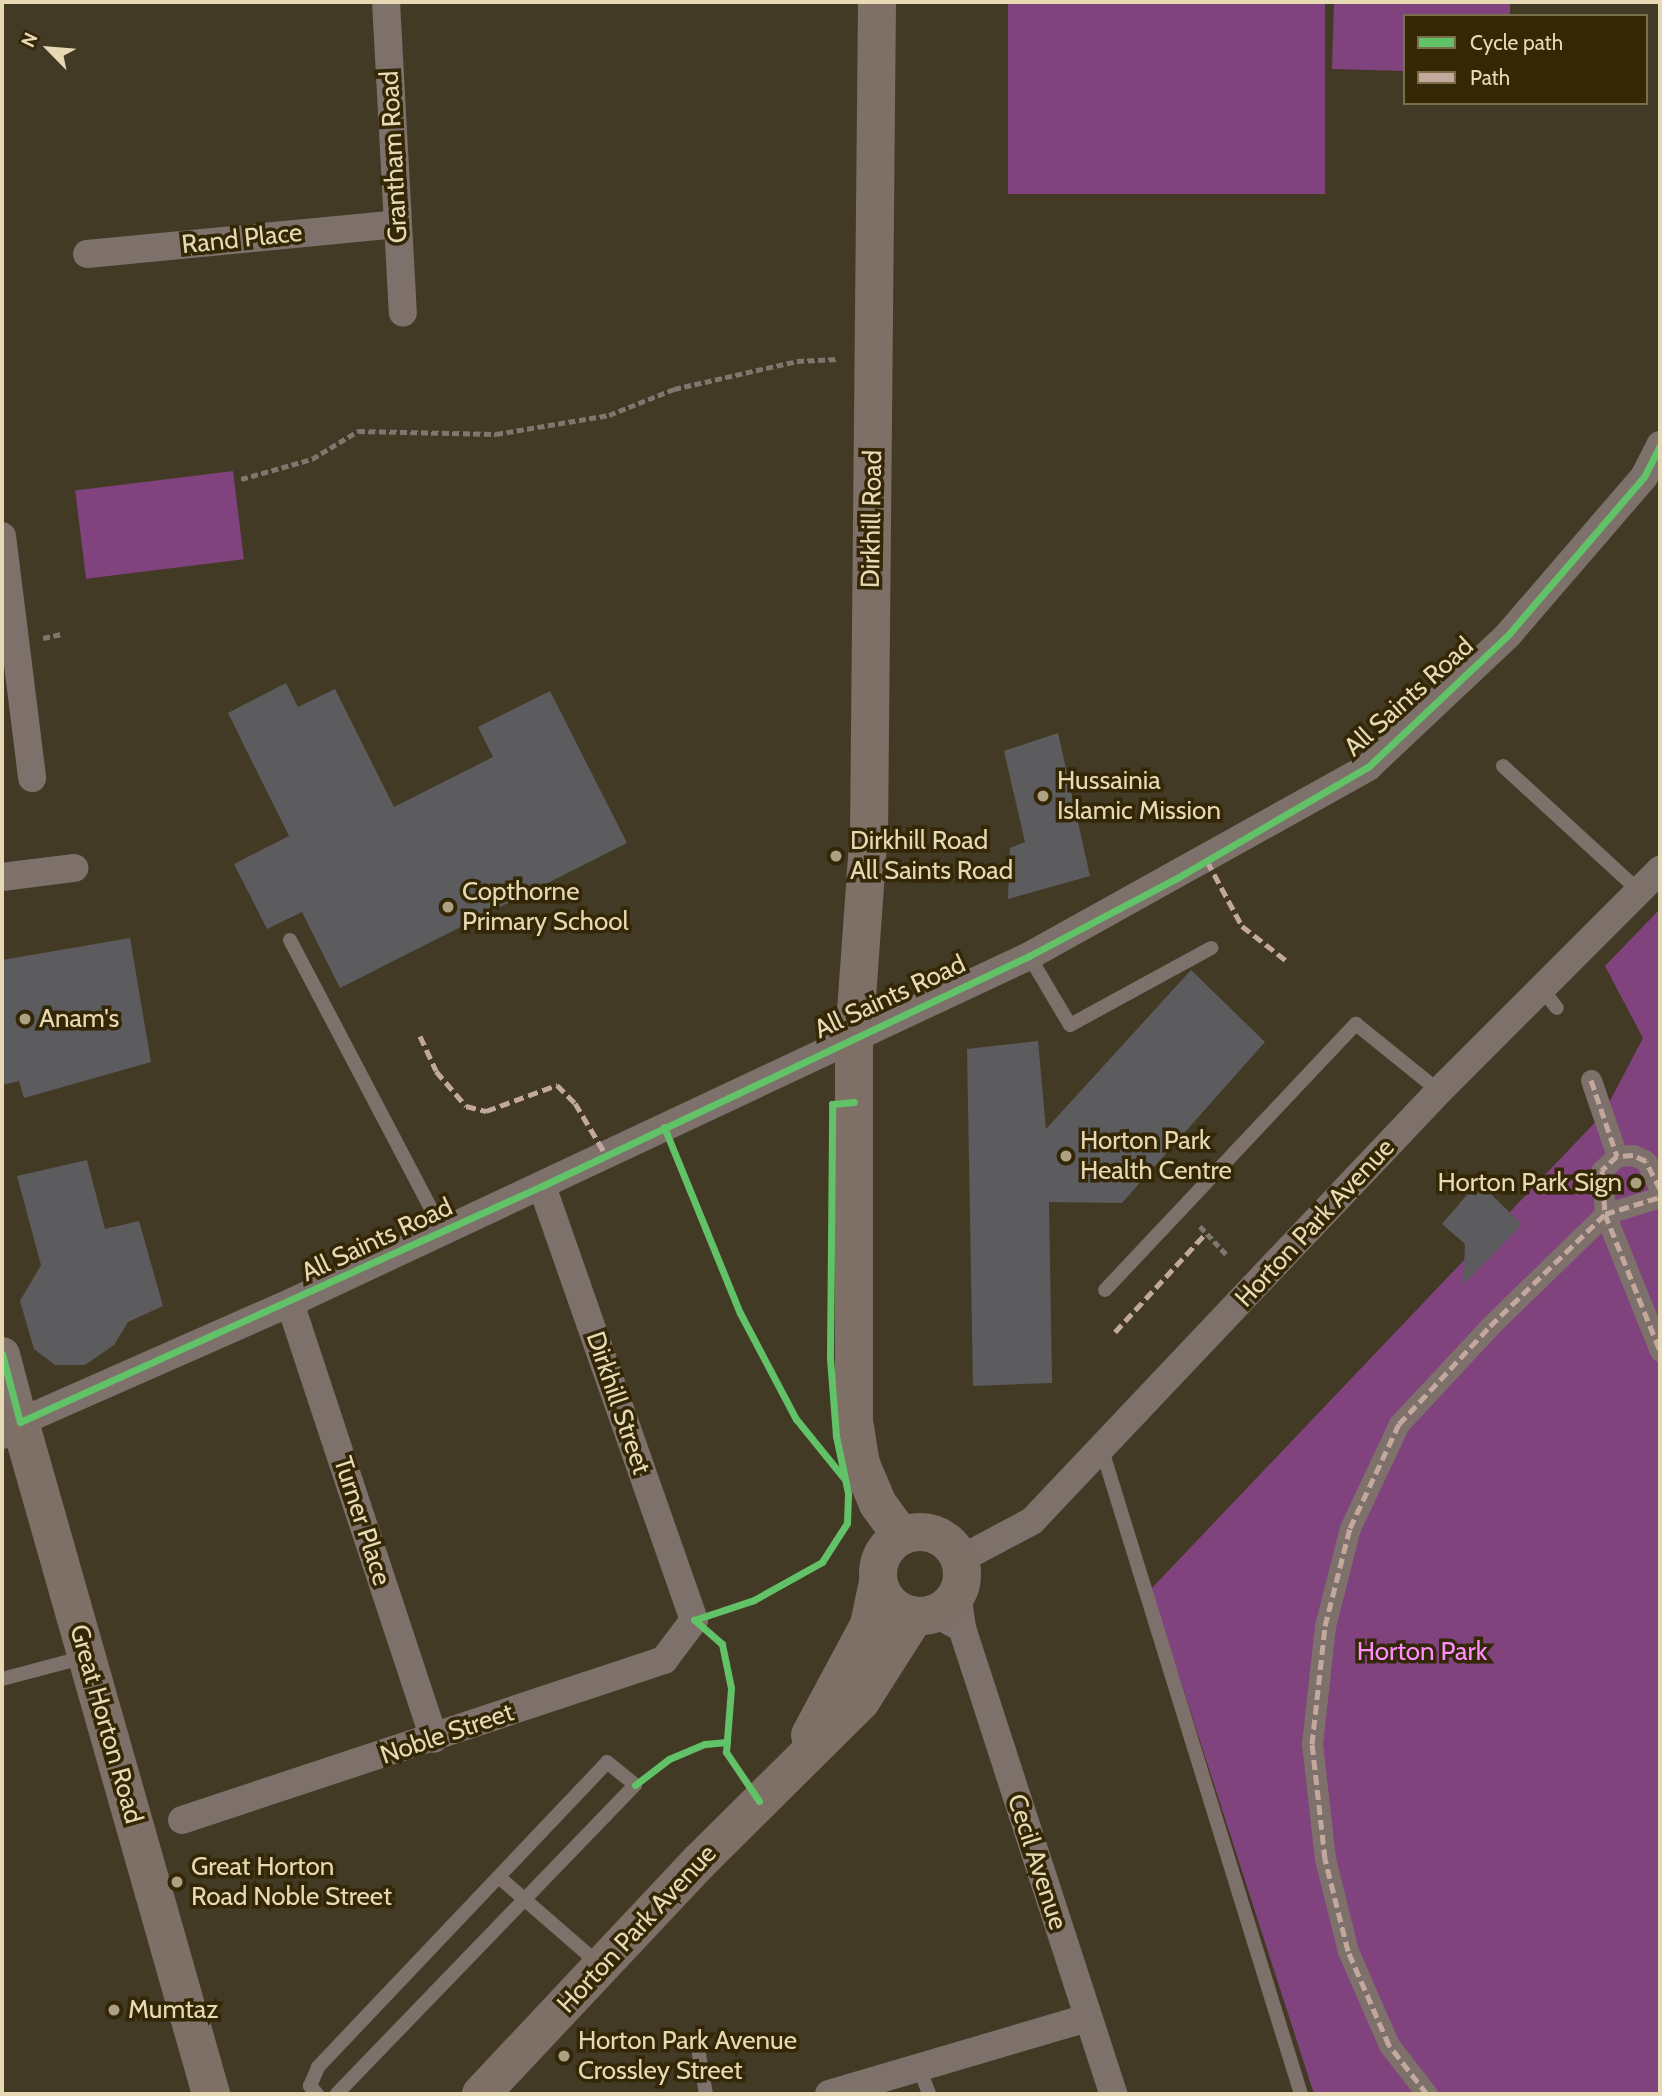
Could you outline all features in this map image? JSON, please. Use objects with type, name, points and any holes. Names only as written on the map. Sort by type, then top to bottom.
[{"type":"main road","name":"Dirkhill Road","points":[[877,2],[869,830],[854,1037],[854,1421],[861,1464],[878,1504],[901,1536]]},
{"type":"main road","name":"Great Horton Road","points":[[11,1426],[87,1656],[211,2094]]},
{"type":"main road","points":[[914,1532],[942,1538],[946,1602],[891,1605],[878,1582],[882,1555],[901,1536],[914,1532]]},
{"type":"main road","name":"Horton Park Avenue","points":[[794,1764],[864,1634],[878,1582]]},
{"type":"main road","name":"Horton Park Avenue","points":[[481,2094],[794,1764],[861,1701],[946,1602]]},
{"type":"street","name":"Grantham Road","points":[[386,2],[403,313]]},
{"type":"street","name":"Rand Place","points":[[86,254],[398,224]]},
{"type":"street","name":"All Saints Road","points":[[11,1426],[290,1303],[1029,956],[1177,878],[1368,767],[1508,635],[1644,477],[1660,445]]},
{"type":"street","points":[[2,536],[32,778]]},
{"type":"street","points":[[2,877],[74,868]]},
{"type":"street","name":"Horton Park Avenue","points":[[946,1602],[1102,1450],[1439,1091],[1549,998],[1639,891],[1660,870]]},
{"type":"street","points":[[1591,1080],[1617,1156]]},
{"type":"street","points":[[1660,1189],[1646,1161],[1633,1154],[1617,1156],[1602,1170],[1605,1214],[1660,1351]]},
{"type":"street","name":"Dirkhill Street","points":[[542,1186],[694,1620]]},
{"type":"street","points":[[1427,2094],[1389,2045],[1378,2021],[1348,1951],[1325,1859],[1312,1744],[1325,1626],[1350,1528],[1399,1424],[1490,1326],[1605,1214],[1660,1197]]},
{"type":"street","name":"Turner Place","points":[[290,1303],[435,1739]]},
{"type":"street","name":"Great Horton Road","points":[[2,1354],[11,1426]]},
{"type":"street","name":"Cecil Avenue","points":[[946,1602],[1113,2094]]},
{"type":"street","name":"Noble Street","points":[[182,1820],[435,1739],[664,1660],[694,1620]]},
{"type":"street","points":[[829,2094],[925,2082],[1087,2018]]},
{"type":"lane","points":[[1503,766],[1639,891]]},
{"type":"lane","points":[[290,940],[443,1232]]},
{"type":"lane","points":[[1029,956],[1070,1025],[1211,948]]},
{"type":"lane","points":[[1105,1290],[1356,1024],[1439,1091]]},
{"type":"lane","points":[[1102,1450],[1301,2094]]},
{"type":"lane","points":[[2,1679],[87,1656]]},
{"type":"lane","points":[[317,2094],[310,2086],[318,2067],[500,1878],[607,1762],[635,1785],[527,1901],[337,2094]]},
{"type":"lane","points":[[500,1878],[601,1966]]},
{"type":"lane","points":[[697,2043],[706,2094]]},
{"type":"path","points":[[241,479],[312,459],[358,431],[496,434],[609,415],[674,389],[797,361]]},
{"type":"path","points":[[1182,1207],[1227,1255]]},
{"type":"green space","points":[[1008,2],[1325,2],[1325,194],[1008,194]]},
{"type":"green space","points":[[1334,2],[1510,2],[1510,14],[1403,14],[1403,71],[1332,69]]},
{"type":"green space","points":[[233,471],[244,559],[86,579],[75,490]]},
{"type":"green space","name":"Horton Park","points":[[1660,909],[1660,2094],[1314,2094],[1151,1589],[1603,1114],[1643,1038],[1605,966]]},
{"type":"building","points":[[286,683],[298,707],[335,689],[394,807],[493,757],[478,727],[550,691],[627,843],[340,988],[302,912],[267,929],[234,864],[289,836],[228,713]]},
{"type":"building","name":"Hussainia Islamic Mission","points":[[1058,733],[1090,876],[1008,899],[1010,848],[1025,842],[1004,751]]},
{"type":"building","points":[[130,938],[151,1062],[24,1098],[19,1081],[2,1085],[2,960]]},
{"type":"building","name":"Horton Park Health Centre","points":[[1191,970],[1265,1042],[1122,1203],[1049,1202],[1052,1383],[973,1386],[967,1049],[1038,1041],[1046,1129]]},
{"type":"building","points":[[87,1160],[105,1229],[139,1221],[163,1306],[128,1322],[114,1345],[85,1365],[55,1365],[34,1349],[20,1301],[41,1265],[17,1176]]},
{"type":"building","points":[[1478,1182],[1522,1224],[1463,1285],[1465,1244],[1442,1224]]},
{"type":"marked path","points":[[1207,861],[1242,926],[1288,962]]},
{"type":"marked path","points":[[420,1036],[436,1071],[466,1106],[486,1111],[557,1085],[575,1103],[606,1155]]},
{"type":"marked path","points":[[1591,1080],[1617,1156]]},
{"type":"marked path","points":[[1660,1189],[1646,1161],[1633,1155],[1617,1156],[1602,1170],[1605,1214],[1660,1351]]},
{"type":"marked path","points":[[1427,2094],[1389,2045],[1348,1951],[1325,1859],[1312,1744],[1325,1626],[1350,1528],[1399,1424],[1490,1326],[1605,1214],[1660,1197]]},
{"type":"marked path","points":[[1115,1332],[1206,1233]]},
{"type":"cycle path","points":[[2,1354],[20,1422],[542,1186],[1029,956],[1177,878],[1368,767],[1508,635],[1644,477],[1660,445]]},
{"type":"cycle path","points":[[759,1801],[726,1752],[731,1688],[722,1644],[694,1620],[754,1600],[822,1562],[847,1523],[848,1493],[836,1436],[830,1358],[832,1104],[854,1102]]},
{"type":"cycle path","points":[[664,1127],[740,1313],[796,1419],[843,1477]]},
{"type":"cycle path","points":[[635,1785],[669,1759],[705,1744],[727,1742]]},
{"type":"place","name":"Hussainia Islamic Mission","points":[[1043,796]]},
{"type":"place","name":"Dirkhill Road All Saints Road","points":[[836,856]]},
{"type":"place","name":"Copthorne Primary School","points":[[448,907]]},
{"type":"place","name":"Anam's","points":[[25,1019]]},
{"type":"place","name":"Horton Park Health Centre","points":[[1066,1156]]},
{"type":"place","name":"Horton Park Sign","points":[[1636,1183]]},
{"type":"place","name":"Great Horton Road Noble Street","points":[[177,1882]]},
{"type":"place","name":"Mumtaz","points":[[114,2010]]},
{"type":"place","name":"Horton Park Avenue Crossley Street","points":[[564,2056]]}]
